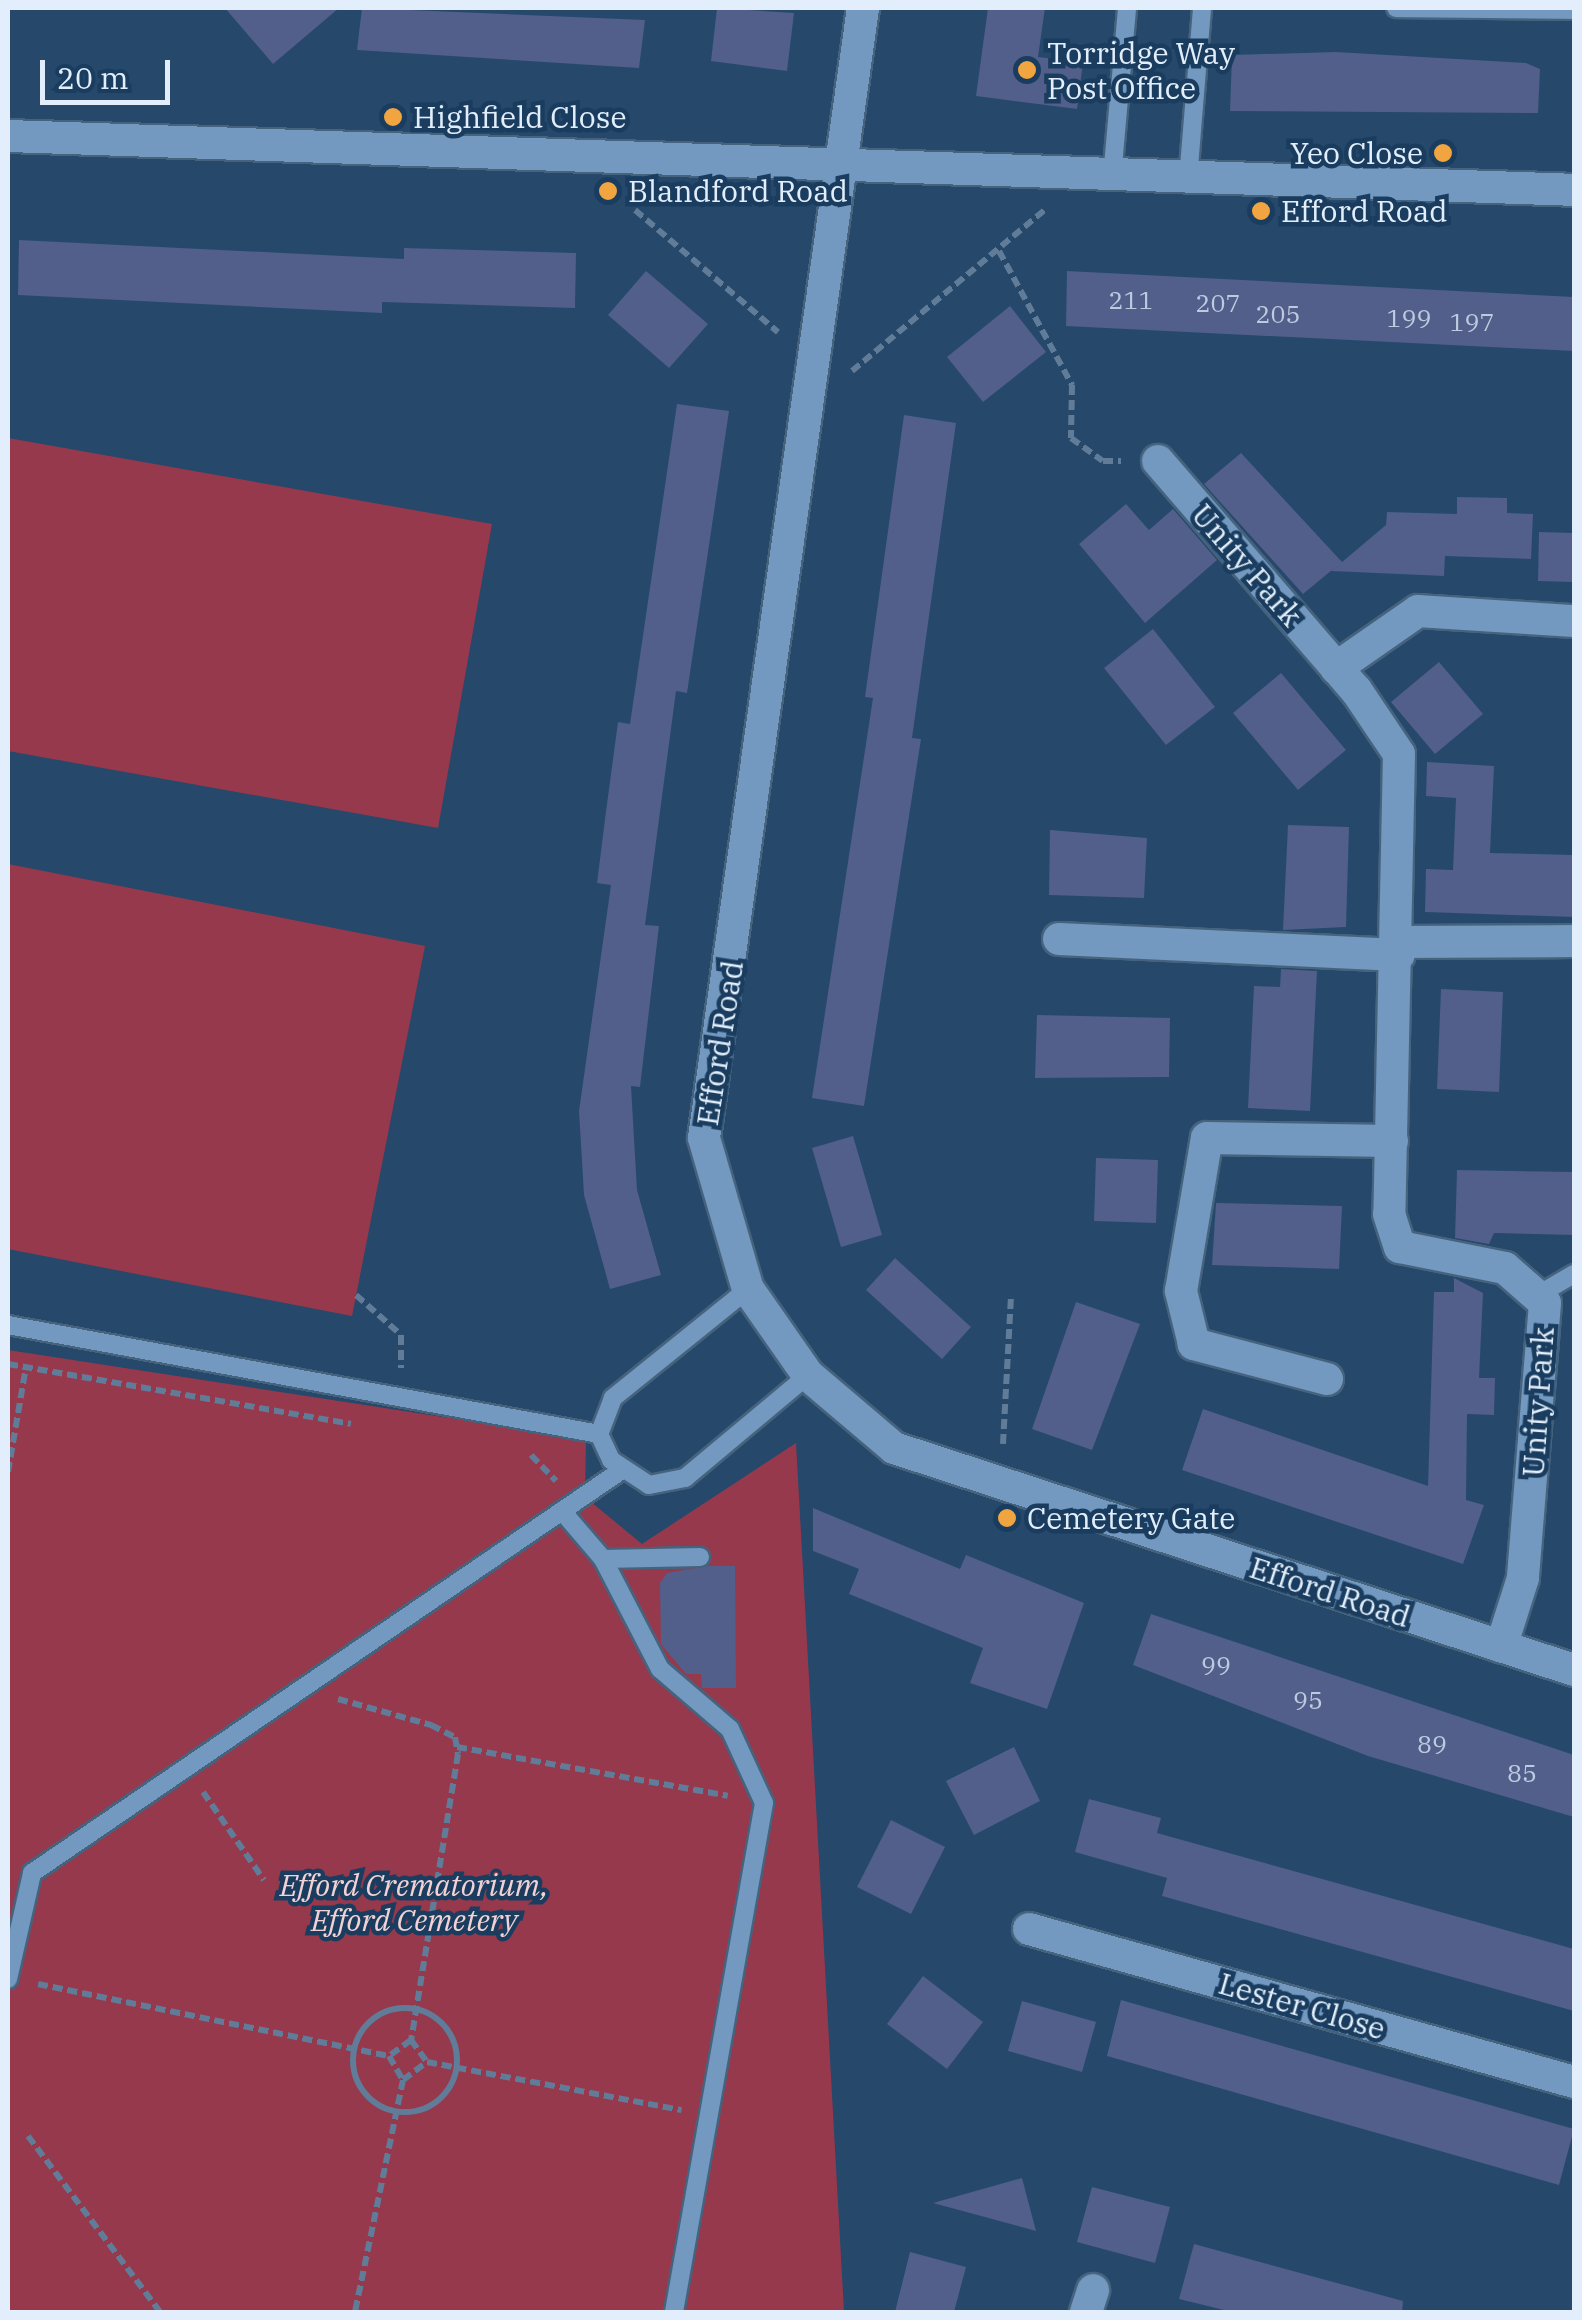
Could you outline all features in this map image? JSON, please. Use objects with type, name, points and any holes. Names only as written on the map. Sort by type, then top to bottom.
[{"type":"street","name":"Efford Road","points":[[862,8],[847,166],[704,1138],[748,1289],[808,1375],[894,1448],[1574,1670]]},
{"type":"street","points":[[8,136],[1574,190]]},
{"type":"street","name":"Unity Park","points":[[1158,461],[1336,668],[1399,754],[1399,948],[1389,1214],[1400,1247],[1505,1268],[1538,1294],[1544,1351],[1524,1559],[1502,1647]]},
{"type":"street","points":[[1336,668],[1418,612],[1574,621]]},
{"type":"street","points":[[1059,938],[1399,948],[1574,941]]},
{"type":"street","points":[[1327,1379],[1194,1344],[1181,1291],[1208,1138],[1392,1141]]},
{"type":"street","name":"Lester Close","points":[[1029,1929],[1574,2082]]},
{"type":"lane","points":[[1098,176],[1127,8]]},
{"type":"lane","points":[[1188,179],[1202,8]]},
{"type":"lane","points":[[1396,8],[1574,10]]},
{"type":"lane","points":[[1538,1294],[1574,1274]]},
{"type":"lane","points":[[598,1434],[613,1398],[748,1289]]},
{"type":"lane","points":[[8,1324],[598,1434],[622,1470],[649,1485],[684,1478],[808,1375]]},
{"type":"lane","points":[[8,1979],[32,1873],[622,1470]]},
{"type":"lane","points":[[562,1510],[603,1559],[660,1669],[730,1729],[764,1802],[674,2312]]},
{"type":"lane","points":[[603,1559],[700,1557]]},
{"type":"path","points":[[639,159],[635,210],[818,366]]},
{"type":"path","points":[[814,401],[998,251],[1098,176]]},
{"type":"path","points":[[998,251],[1072,385],[1070,438],[1103,461],[1158,461]]},
{"type":"path","points":[[356,1295],[401,1335],[401,1400]]},
{"type":"path","points":[[1001,1485],[1011,1298]]},
{"type":"path","points":[[8,1364],[360,1425]]},
{"type":"path","points":[[8,1472],[26,1367]]},
{"type":"path","points":[[517,1452],[536,1456],[556,1480],[562,1510]]},
{"type":"path","points":[[301,1689],[431,1724],[457,1747],[764,1802]]},
{"type":"path","points":[[457,1747],[411,2040],[427,2062],[708,2115]]},
{"type":"path","points":[[186,1766],[264,1880]]},
{"type":"path","points":[[8,1979],[388,2056],[403,2080]]},
{"type":"path","points":[[394,2007],[435,2014],[458,2048],[452,2089],[423,2112],[376,2104],[351,2072],[354,2049],[358,2030],[394,2007]]},
{"type":"path","points":[[388,2056],[411,2040]]},
{"type":"path","points":[[354,2312],[403,2080],[427,2062]]},
{"type":"path","points":[[28,2136],[160,2312]]},
{"type":"green space","points":[[8,438],[492,524],[438,828],[8,751]]},
{"type":"green space","points":[[8,864],[425,946],[352,1316],[8,1249]]},
{"type":"green space","name":"Efford Crematorium, Efford Cemetery","points":[[8,1350],[586,1439],[585,1497],[642,1544],[796,1443],[844,2312],[8,2312]]},
{"type":"building","points":[[225,8],[339,8],[273,64]]},
{"type":"building","points":[[362,8],[645,20],[639,68],[357,50]]},
{"type":"building","points":[[717,8],[794,13],[787,71],[711,61]]},
{"type":"building","points":[[988,8],[1045,8],[1038,57],[1083,62],[1077,109],[976,96]]},
{"type":"building","points":[[1336,52],[1526,63],[1540,69],[1538,113],[1230,111],[1232,55]]},
{"type":"building","points":[[19,240],[404,259],[404,248],[576,253],[575,308],[382,302],[382,313],[18,295]]},
{"type":"building","points":[[646,271],[708,324],[669,368],[608,315]]},
{"type":"building","points":[[1067,271],[1574,297],[1574,351],[1066,326]]},
{"type":"building","points":[[1010,306],[1046,352],[983,402],[947,357]]},
{"type":"building","points":[[677,404],[729,411],[687,693],[676,691],[645,925],[659,926],[640,1087],[631,1086],[637,1190],[661,1275],[610,1289],[584,1195],[579,1111],[611,885],[597,883],[618,722],[630,724]]},
{"type":"building","points":[[904,415],[956,423],[912,738],[921,739],[864,1106],[812,1098],[873,698],[865,697]]},
{"type":"building","points":[[1241,453],[1342,562],[1386,525],[1387,512],[1457,514],[1457,497],[1507,498],[1507,513],[1533,514],[1531,559],[1445,556],[1444,576],[1331,571],[1338,565],[1303,594],[1204,484]]},
{"type":"building","points":[[1126,504],[1149,530],[1173,509],[1217,560],[1145,623],[1079,544]]},
{"type":"building","points":[[1539,532],[1574,533],[1574,582],[1538,581]]},
{"type":"building","points":[[1153,629],[1215,707],[1166,745],[1104,668]]},
{"type":"building","points":[[1439,662],[1483,714],[1435,754],[1391,702]]},
{"type":"building","points":[[1281,673],[1346,750],[1298,790],[1233,713]]},
{"type":"building","points":[[1427,762],[1494,766],[1490,853],[1574,855],[1574,917],[1425,912],[1426,869],[1453,870],[1456,798],[1426,796]]},
{"type":"building","points":[[1288,825],[1349,827],[1346,927],[1283,930]]},
{"type":"building","points":[[1050,830],[1147,838],[1144,898],[1049,895]]},
{"type":"building","points":[[1281,969],[1317,971],[1310,1111],[1248,1108],[1254,986],[1280,987]]},
{"type":"building","points":[[1441,989],[1503,992],[1499,1092],[1437,1089]]},
{"type":"building","points":[[1037,1015],[1170,1018],[1169,1077],[1035,1078]]},
{"type":"building","points":[[853,1136],[882,1235],[841,1247],[812,1148]]},
{"type":"building","points":[[1096,1158],[1158,1160],[1156,1223],[1094,1221]]},
{"type":"building","points":[[1457,1170],[1574,1172],[1574,1235],[1494,1233],[1489,1244],[1455,1238]]},
{"type":"building","points":[[1216,1203],[1342,1206],[1339,1269],[1212,1265]]},
{"type":"building","points":[[895,1258],[971,1327],[942,1359],[866,1290]]},
{"type":"building","points":[[1454,1278],[1483,1293],[1479,1378],[1495,1378],[1494,1415],[1467,1414],[1466,1500],[1484,1505],[1463,1564],[1182,1470],[1203,1409],[1428,1486],[1434,1292],[1454,1292]]},
{"type":"building","points":[[1076,1302],[1140,1324],[1092,1450],[1032,1429]]},
{"type":"building","points":[[813,1508],[960,1569],[966,1555],[1084,1603],[1047,1709],[970,1683],[983,1648],[849,1594],[859,1569],[813,1551]]},
{"type":"building","points":[[735,1566],[736,1688],[702,1688],[701,1674],[686,1674],[661,1644],[660,1583],[667,1573]]},
{"type":"building","points":[[1151,1614],[1574,1755],[1574,1817],[1368,1756],[1133,1665]]},
{"type":"building","points":[[1014,1747],[1040,1801],[974,1835],[946,1781]]},
{"type":"building","points":[[1089,1799],[1161,1818],[1157,1833],[1574,1949],[1574,2011],[1162,1896],[1167,1878],[1075,1852]]},
{"type":"building","points":[[891,1820],[945,1847],[911,1914],[857,1887]]},
{"type":"building","points":[[923,1976],[983,2022],[947,2069],[887,2024]]},
{"type":"building","points":[[1121,2000],[1574,2129],[1559,2185],[1107,2056]]},
{"type":"building","points":[[1022,2001],[1096,2022],[1082,2072],[1008,2051]]},
{"type":"building","points":[[1022,2178],[1036,2231],[933,2203]]},
{"type":"building","points":[[1092,2187],[1170,2207],[1155,2263],[1077,2242]]},
{"type":"building","points":[[1194,2244],[1403,2301],[1402,2312],[1232,2312],[1179,2299]]},
{"type":"building","points":[[910,2252],[966,2267],[954,2312],[895,2312]]},
{"type":"place","name":"Torridge Way Post Office","points":[[1027,70]]},
{"type":"place","name":"Highfield Close","points":[[393,117]]},
{"type":"place","name":"Yeo Close","points":[[1443,153]]},
{"type":"place","name":"Blandford Road","points":[[608,191]]},
{"type":"place","name":"Efford Road","points":[[1261,211]]},
{"type":"place","name":"Cemetery Gate","points":[[1007,1518]]}]
